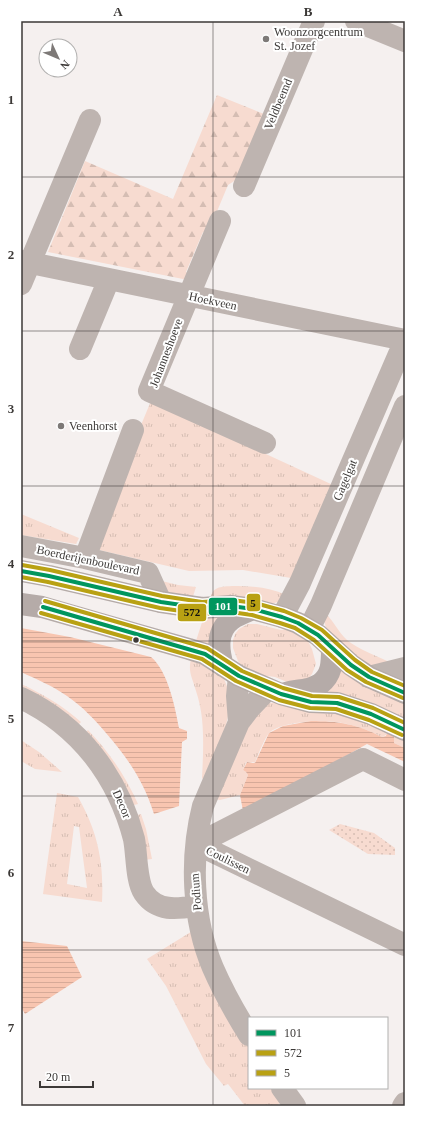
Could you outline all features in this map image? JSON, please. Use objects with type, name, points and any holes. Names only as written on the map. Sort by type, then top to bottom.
[{"type":"main road","name":"Boerderijenboulevard","points":[[21,571],[161,602],[202,608],[231,606],[282,617],[309,629],[325,641],[351,665],[369,677],[405,693]]},
{"type":"main road","points":[[21,604],[42,607],[205,654],[231,671],[275,692],[297,700],[337,703],[371,714],[405,730]]},
{"type":"main road","points":[[231,671],[220,655],[218,645],[221,635],[224,628],[232,619],[253,610]]},
{"type":"main road","points":[[275,692],[308,689],[315,687],[322,682],[330,672],[332,649]]},
{"type":"street","name":"Veldbeemd","points":[[244,186],[314,21]]},
{"type":"street","points":[[356,21],[405,41]]},
{"type":"street","points":[[21,284],[25,262],[90,120]]},
{"type":"street","name":"Johanneshoeve","points":[[220,221],[149,391],[265,443]]},
{"type":"street","name":"Hoekveen","points":[[25,262],[405,340]]},
{"type":"street","points":[[80,349],[109,279]]},
{"type":"street","name":"Gagelgat","points":[[282,617],[296,593],[405,340]]},
{"type":"street","points":[[309,629],[405,406]]},
{"type":"street","points":[[85,558],[133,430]]},
{"type":"street","name":"Boerderijenboulevard","points":[[21,546],[148,572],[161,602]]},
{"type":"street","points":[[369,677],[405,668]]},
{"type":"street","name":"Podium","points":[[231,671],[238,696],[239,722]]},
{"type":"street","name":"Podium","points":[[248,1033],[213,968],[205,948],[196,906],[194,870],[195,853],[203,806],[239,722],[249,709],[275,692]]},
{"type":"street","name":"Decor","points":[[21,698],[47,713],[66,727],[83,743],[111,780],[122,801],[130,823],[136,846],[141,887],[149,898],[160,906],[167,908],[174,909],[196,906]]},
{"type":"street","name":"Coulissen","points":[[197,844],[363,759],[405,780]]},
{"type":"street","name":"Coulissen","points":[[197,844],[405,945]]},
{"type":"street","points":[[283,1089],[295,1106]]},
{"type":"green space","points":[[217,95],[269,116],[245,174],[228,185],[208,233],[203,232],[186,272],[191,275],[188,280],[48,252],[85,161],[173,199]]},
{"type":"green space","points":[[151,401],[333,485],[291,578],[243,570],[189,571],[95,549],[114,490]]},
{"type":"green space","points":[[21,514],[79,538],[76,544],[21,535]]},
{"type":"green space","points":[[158,580],[178,585],[196,587],[191,603],[169,598]]},
{"type":"green space","points":[[232,586],[246,586],[273,590],[286,595],[281,601],[271,604],[209,603],[212,594],[216,589]]},
{"type":"green space","points":[[222,612],[212,647],[195,644],[205,613]]},
{"type":"green space","points":[[325,613],[344,637],[351,643],[393,664],[373,670],[328,635],[324,621]]},
{"type":"green space","points":[[248,624],[257,624],[281,630],[291,629],[308,641],[316,664],[312,674],[307,680],[287,682],[275,677],[260,677],[244,669],[238,661],[233,648],[233,640],[239,629]]},
{"type":"green space","points":[[192,655],[223,676],[228,689],[228,716],[225,730],[203,779],[202,719],[199,701],[190,670]]},
{"type":"green space","points":[[338,665],[405,698],[405,724],[317,693]]},
{"type":"green space","points":[[21,684],[52,701],[81,722],[75,728],[21,692]]},
{"type":"green space","points":[[277,702],[319,708],[405,735],[405,748],[394,743],[393,738],[387,733],[382,737],[361,728],[340,722],[319,721],[293,723],[270,732],[255,763],[246,762],[243,770],[248,775],[240,795],[220,800],[215,799],[250,722],[263,706]]},
{"type":"green space","points":[[88,730],[116,764],[128,783],[138,804],[130,806],[83,735]]},
{"type":"green space","points":[[21,740],[39,752],[62,772],[35,769],[21,761]]},
{"type":"green space","points":[[57,793],[78,797],[95,835],[101,861],[102,902],[43,894]],"holes":[[[74,826],[79,827],[87,888],[67,884]]]},
{"type":"green space","points":[[141,814],[146,829],[152,859],[144,860],[134,816]]},
{"type":"green space","points":[[340,824],[374,833],[395,848],[395,855],[368,854],[329,830]]},
{"type":"green space","points":[[194,930],[243,1039],[248,1046],[248,1089],[276,1089],[284,1100],[276,1106],[245,1106],[228,1084],[224,1086],[206,1064],[166,986],[147,959]]},
{"type":"shaded area","points":[[21,628],[70,637],[151,657],[157,663],[170,690],[179,728],[187,731],[187,739],[182,742],[179,806],[154,814],[145,791],[128,761],[93,718],[62,692],[21,672]]},
{"type":"shaded area","points":[[311,721],[347,724],[356,726],[382,737],[386,736],[387,733],[394,736],[394,743],[405,748],[405,762],[367,744],[294,785],[243,811],[240,795],[248,775],[243,770],[247,762],[255,763],[269,733],[283,726]]},
{"type":"shaded area","points":[[21,941],[67,946],[82,977],[25,1014],[21,1007]]},
{"type":"transit line","name":"5","points":[[22,565],[162,596],[202,602],[232,600],[255,603],[284,611],[301,618],[322,630],[355,660],[372,672],[405,686]]},
{"type":"transit line","name":"101","points":[[21,571],[161,602],[202,608],[231,606],[253,609],[282,617],[298,623],[318,635],[351,665],[369,677],[405,693]]},
{"type":"transit line","name":"572","points":[[21,577],[160,608],[202,614],[231,612],[252,615],[280,623],[295,628],[314,640],[347,670],[366,682],[403,698]]},
{"type":"transit line","name":"5","points":[[45,601],[207,648],[242,671],[283,688],[312,696],[339,697],[373,708],[405,723]]},
{"type":"transit line","name":"101","points":[[43,607],[205,654],[239,676],[281,694],[311,702],[337,703],[371,714],[405,730]]},
{"type":"transit line","name":"572","points":[[41,613],[202,659],[236,681],[279,700],[310,708],[336,709],[369,720],[402,735]]},
{"type":"place","name":"Woonzorgcentrum St. Jozef","points":[[266,39]]},
{"type":"place","name":"Veenhorst","points":[[61,426]]}]
